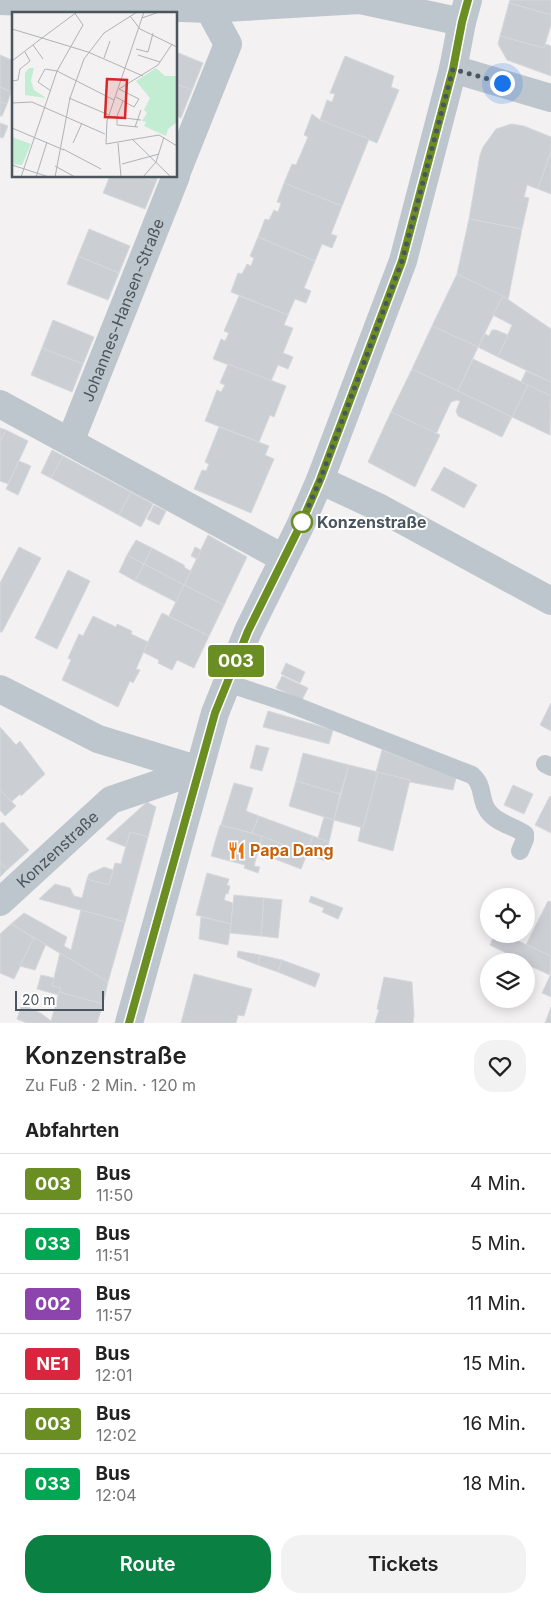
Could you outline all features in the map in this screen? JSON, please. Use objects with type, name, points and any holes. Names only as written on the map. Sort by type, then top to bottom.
[{"type":"street","points":[[0,1],[206,4],[360,0],[465,11],[453,69],[402,261],[320,480],[300,526],[248,631],[215,713],[129,1023]]},
{"type":"street","name":"Johannes-Hansen-Straße","points":[[178,170],[228,44],[206,4]]},
{"type":"street","points":[[453,69],[551,98]]},
{"type":"street","name":"Johannes-Hansen-Straße","points":[[70,442],[175,178]]},
{"type":"street","points":[[0,404],[283,558]]},
{"type":"street","points":[[320,480],[380,508],[551,601]]},
{"type":"street","points":[[0,689],[98,739],[200,770]]},
{"type":"street","name":"Konzenstraße","points":[[0,902],[111,800],[200,770]]},
{"type":"lane","points":[[227,683],[288,703],[472,775],[479,781],[488,811],[495,818],[525,834],[520,851]]},
{"type":"building","points":[[510,0],[551,0],[551,15],[509,3]]},
{"type":"building","points":[[509,3],[551,15],[551,25],[544,48],[500,36]]},
{"type":"building","points":[[500,36],[544,48],[545,44],[551,46],[551,76],[507,60],[498,44]]},
{"type":"building","points":[[178,53],[203,63],[192,90],[178,85]]},
{"type":"building","points":[[0,55],[12,60],[12,92],[0,87]]},
{"type":"building","points":[[345,56],[394,76],[391,87],[399,90],[377,143],[320,120],[327,100],[332,102],[335,94],[330,93]]},
{"type":"building","points":[[178,85],[192,90],[181,118],[178,117]]},
{"type":"building","points":[[0,87],[11,92],[7,104],[0,102]]},
{"type":"building","points":[[0,102],[7,104],[2,116],[0,116]]},
{"type":"building","points":[[312,114],[320,120],[369,139],[342,206],[284,183],[292,164],[296,165],[308,137],[304,135]]},
{"type":"building","points":[[0,123],[8,126],[3,138],[0,137]]},
{"type":"building","points":[[511,124],[524,126],[551,137],[551,151],[538,189],[527,185],[524,197],[529,198],[522,229],[469,219],[483,147],[496,129]]},
{"type":"building","points":[[551,151],[551,194],[538,189]]},
{"type":"building","points":[[109,178],[147,178],[156,182],[145,209],[103,193]]},
{"type":"building","points":[[147,178],[157,178],[156,182]]},
{"type":"building","points":[[284,183],[342,206],[331,234],[337,236],[332,248],[322,244],[315,261],[258,237],[265,219],[269,220],[274,210],[278,212],[281,203],[277,202]]},
{"type":"building","points":[[469,219],[522,229],[508,300],[457,274]]},
{"type":"building","points":[[89,229],[130,246],[119,273],[78,256]]},
{"type":"building","points":[[258,237],[315,261],[304,288],[311,291],[306,303],[295,299],[288,315],[231,292],[238,273],[242,274],[247,264],[251,266],[254,258],[250,256]]},
{"type":"building","points":[[78,256],[119,273],[108,300],[67,284]]},
{"type":"building","points":[[457,274],[503,296],[478,347],[432,326]]},
{"type":"building","points":[[239,296],[288,315],[284,325],[293,328],[283,353],[293,357],[288,369],[278,365],[271,381],[213,359],[221,339],[225,341],[229,333],[224,331]]},
{"type":"building","points":[[503,296],[551,329],[551,382],[498,357],[512,325],[493,315]]},
{"type":"building","points":[[53,320],[94,337],[83,364],[42,348]]},
{"type":"building","points":[[432,326],[478,347],[458,391],[412,369]]},
{"type":"building","points":[[492,330],[508,335],[498,357],[478,347],[485,334],[489,336]]},
{"type":"building","points":[[42,348],[83,364],[72,392],[31,375]]},
{"type":"building","points":[[473,359],[528,385],[512,417],[458,391]]},
{"type":"building","points":[[228,364],[286,386],[274,417],[270,415],[259,442],[205,421],[217,390],[221,392],[225,385],[220,383]]},
{"type":"building","points":[[412,369],[512,417],[502,437],[458,416],[456,411],[460,401],[457,400],[451,402],[436,434],[391,412]]},
{"type":"building","points":[[526,371],[551,382],[551,396],[521,382]]},
{"type":"building","points":[[528,385],[551,396],[550,435],[512,417]]},
{"type":"building","points":[[391,412],[440,435],[415,487],[368,462]]},
{"type":"building","points":[[219,427],[269,446],[265,455],[274,459],[251,513],[194,489],[202,470],[206,471],[209,464],[205,462]]},
{"type":"building","points":[[0,428],[6,430],[0,442]]},
{"type":"building","points":[[6,430],[28,441],[8,484],[0,481],[0,442]]},
{"type":"building","points":[[52,450],[63,456],[51,478],[41,473]]},
{"type":"building","points":[[63,456],[131,492],[119,515],[51,478]]},
{"type":"building","points":[[19,461],[31,466],[18,495],[6,489]]},
{"type":"building","points":[[444,467],[477,485],[464,508],[431,490]]},
{"type":"building","points":[[131,492],[153,504],[141,527],[119,515]]},
{"type":"building","points":[[154,505],[166,511],[159,525],[147,519]]},
{"type":"building","points":[[208,535],[247,557],[224,605],[184,585]]},
{"type":"building","points":[[136,540],[152,548],[144,564],[127,555]]},
{"type":"building","points":[[19,547],[41,558],[2,632],[0,632],[0,583]]},
{"type":"building","points":[[195,547],[201,550],[197,559],[191,556]]},
{"type":"building","points":[[152,548],[184,565],[185,568],[191,571],[184,585],[144,564]]},
{"type":"building","points":[[127,555],[144,564],[135,581],[119,572]]},
{"type":"building","points":[[144,564],[184,585],[176,602],[135,581]]},
{"type":"building","points":[[68,570],[90,581],[57,649],[35,638]]},
{"type":"building","points":[[184,585],[224,605],[209,636],[169,616]]},
{"type":"building","points":[[162,613],[209,636],[194,668],[177,660],[172,670],[158,663],[159,660],[143,652]]},
{"type":"building","points":[[93,616],[116,627],[117,624],[132,631],[131,634],[148,642],[136,669],[140,670],[133,683],[130,681],[118,707],[62,680],[71,660],[68,658],[79,634],[83,636]]},
{"type":"building","points":[[286,663],[305,672],[300,683],[281,674]]},
{"type":"building","points":[[282,676],[308,688],[302,700],[276,688]]},
{"type":"building","points":[[551,703],[551,731],[540,725]]},
{"type":"building","points":[[268,711],[333,730],[329,744],[263,727]]},
{"type":"building","points":[[0,727],[16,745],[20,741],[45,774],[21,796],[20,794],[11,802],[0,790]]},
{"type":"building","points":[[256,745],[269,748],[262,771],[250,768]]},
{"type":"building","points":[[382,750],[456,778],[453,790],[410,782],[410,780],[376,772]]},
{"type":"building","points":[[303,753],[349,765],[340,794],[296,781]]},
{"type":"building","points":[[349,765],[378,772],[363,828],[334,820]]},
{"type":"building","points":[[378,772],[410,780],[393,851],[358,841]]},
{"type":"building","points":[[296,781],[340,794],[334,820],[289,806]]},
{"type":"building","points":[[234,783],[253,788],[246,811],[259,816],[252,833],[221,825]]},
{"type":"building","points":[[513,785],[533,794],[524,814],[504,805]]},
{"type":"building","points":[[0,790],[16,806],[5,816],[0,810]]},
{"type":"building","points":[[551,797],[551,833],[535,825]]},
{"type":"building","points":[[147,802],[156,807],[148,837],[130,832],[126,847],[106,839]]},
{"type":"building","points":[[259,816],[313,836],[306,853],[252,833]]},
{"type":"building","points":[[324,817],[334,820],[329,842],[318,838]]},
{"type":"building","points":[[3,822],[29,850],[7,870],[0,862],[0,824]]},
{"type":"building","name":"Papa Dang","points":[[220,825],[262,836],[254,866],[260,867],[258,873],[244,868],[245,865],[211,856]]},
{"type":"building","points":[[130,832],[148,837],[125,922],[39,899],[55,884],[70,888],[74,896],[82,898],[87,879],[109,885],[115,863],[121,864]]},
{"type":"building","points":[[262,836],[307,854],[301,869],[267,856],[266,846],[260,845]]},
{"type":"building","points":[[313,836],[329,842],[325,861],[306,853]]},
{"type":"building","points":[[0,862],[7,870],[0,877]]},
{"type":"building","points":[[104,867],[113,870],[109,885],[87,879],[89,874]]},
{"type":"building","points":[[207,873],[229,879],[227,885],[230,886],[224,900],[233,903],[231,924],[196,915]]},
{"type":"building","points":[[234,895],[264,898],[261,936],[230,933]]},
{"type":"building","points":[[311,896],[343,908],[338,919],[322,912],[324,908],[309,902]]},
{"type":"building","points":[[264,898],[282,900],[278,938],[261,936]]},
{"type":"building","points":[[548,901],[551,902],[551,956],[526,945],[527,943],[535,943],[535,927]]},
{"type":"building","points":[[81,910],[125,922],[108,982],[11,924],[24,913],[67,937],[64,946],[71,950]]},
{"type":"building","points":[[201,917],[231,924],[228,945],[199,939]]},
{"type":"building","points":[[11,924],[34,938],[14,979],[0,973],[0,934]]},
{"type":"building","points":[[34,938],[46,944],[35,970],[20,966]]},
{"type":"building","points":[[491,943],[523,943],[551,956],[550,975],[535,968],[535,953],[506,953],[490,945]]},
{"type":"building","points":[[238,951],[260,955],[258,965],[237,957]]},
{"type":"building","points":[[60,953],[108,982],[103,1004],[59,992],[61,988],[52,986]]},
{"type":"building","points":[[260,955],[282,960],[278,972],[258,965]]},
{"type":"building","points":[[282,960],[320,974],[315,987],[278,972]]},
{"type":"building","points":[[194,974],[252,989],[244,1016],[238,1015],[236,1023],[181,1023]]},
{"type":"building","points":[[551,974],[551,997],[542,993]]},
{"type":"building","points":[[41,975],[54,978],[52,986],[61,988],[59,995],[37,989]]},
{"type":"building","points":[[384,977],[412,982],[413,1023],[375,1023]]},
{"type":"building","points":[[59,992],[103,1004],[97,1023],[27,1023],[17,1019],[22,1004],[51,1021]]},
{"type":"building","points":[[551,1007],[551,1023],[545,1023]]},
{"type":"bus line","name":"003","points":[[129,1023],[215,713],[248,631],[300,526],[320,480],[402,261],[430,160],[468,0]]},
{"type":"place","name":"Konzenstraße","points":[[302,522]]},
{"type":"place","name":"Papa Dang","points":[[236,850]]},
{"type":"route","points":[[302,522],[300,526],[320,480],[402,261],[453,69],[502,83]]}]
